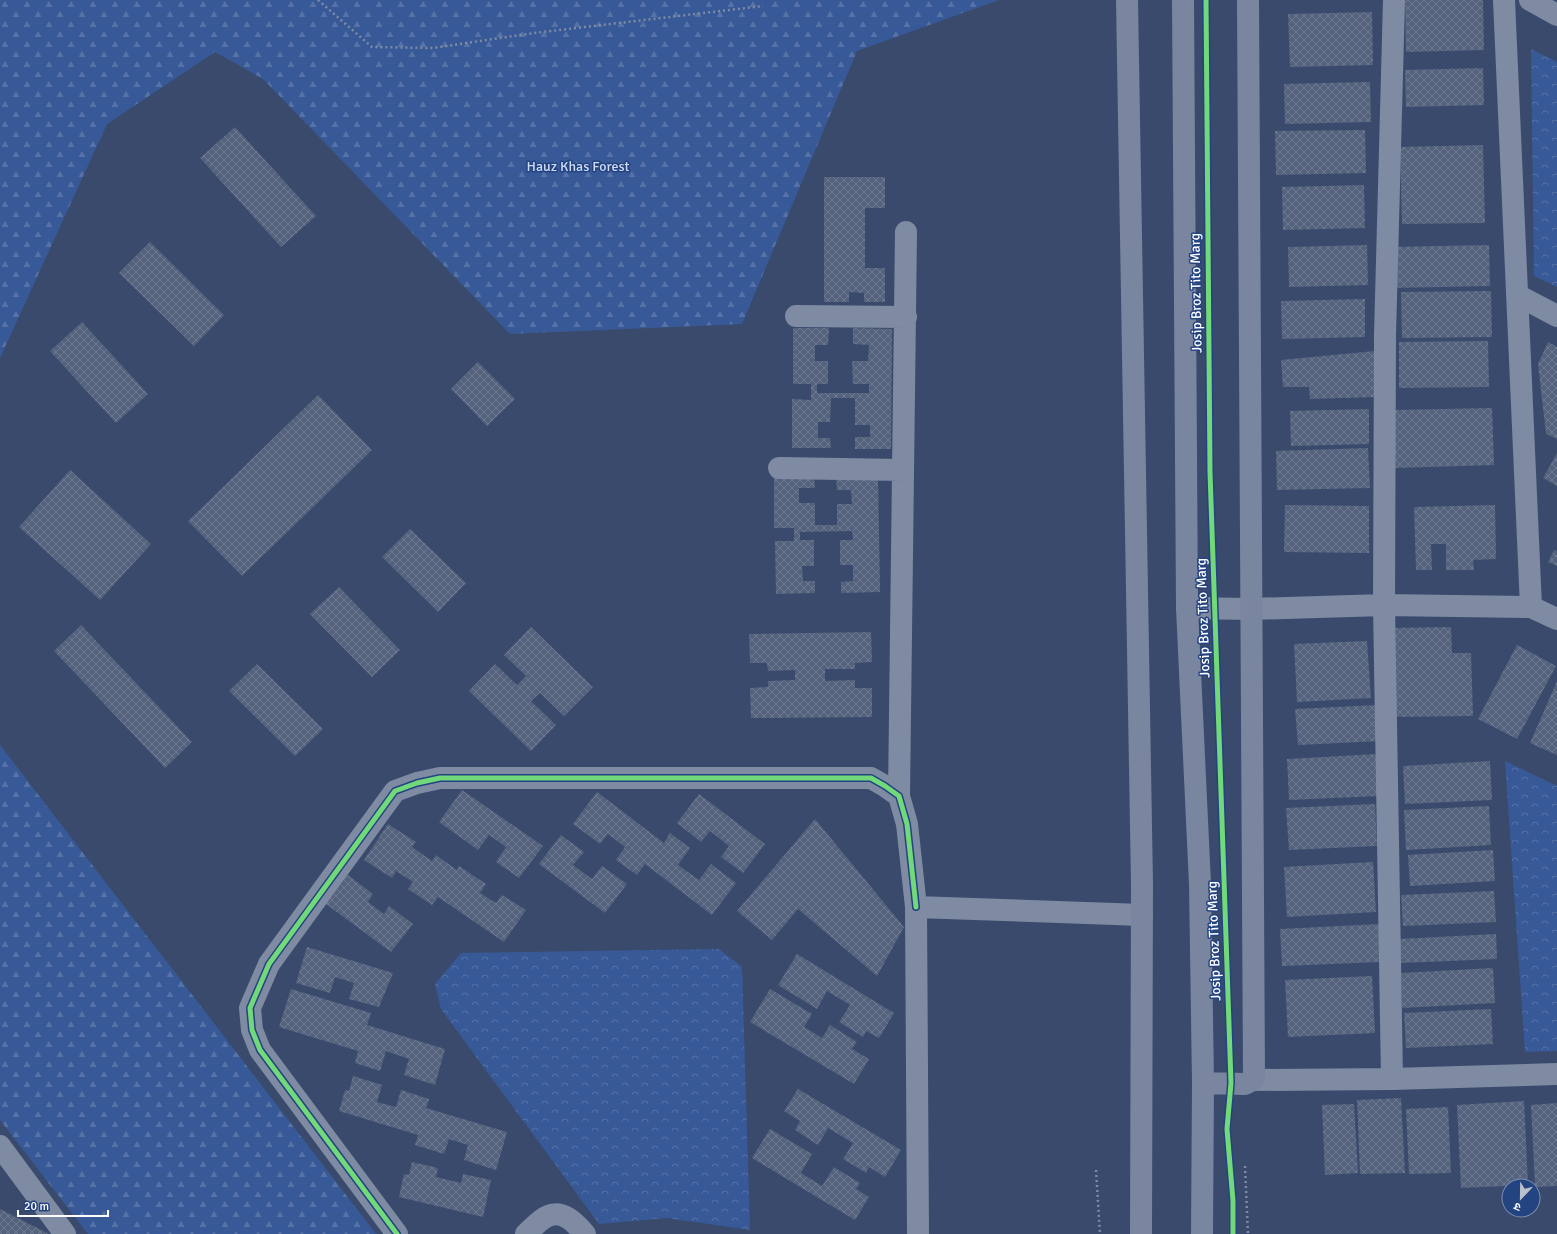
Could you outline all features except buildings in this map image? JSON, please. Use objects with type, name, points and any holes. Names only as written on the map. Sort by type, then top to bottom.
[{"type":"main road","points":[[1127,0],[1142,915],[1141,1234]]},
{"type":"main road","name":"Josip Broz Tito Marg","points":[[1183,0],[1186,608],[1200,884],[1203,1083],[1202,1234]]},
{"type":"main road","points":[[1203,1083],[1245,1084],[1253,1080],[1248,0]]},
{"type":"street","points":[[1392,1079],[1384,605],[1385,335],[1394,0]]},
{"type":"street","points":[[1504,0],[1531,608]]},
{"type":"street","points":[[1530,0],[1557,15]]},
{"type":"street","points":[[906,232],[899,796],[908,824],[916,907],[918,1234]]},
{"type":"street","points":[[1517,295],[1557,316]]},
{"type":"street","points":[[796,316],[906,317]]},
{"type":"street","points":[[779,468],[903,470]]},
{"type":"street","points":[[1186,608],[1251,609],[1384,605],[1531,608],[1557,619]]},
{"type":"street","points":[[397,1234],[260,1050],[252,1030],[250,1008],[268,964],[395,791],[417,783],[440,778],[871,778],[899,796]]},
{"type":"street","points":[[916,907],[1142,915]]},
{"type":"street","points":[[1253,1080],[1392,1079],[1557,1074]]},
{"type":"street","points":[[0,1146],[65,1234]]},
{"type":"street","points":[[526,1234],[548,1216],[557,1214],[568,1218],[585,1234]]},
{"type":"path","points":[[318,0],[372,47],[410,48],[433,48],[534,33],[763,6]]},
{"type":"path","points":[[1245,1166],[1248,1234]]},
{"type":"path","points":[[1096,1170],[1100,1234]]},
{"type":"green space","name":"Hauz Khas Forest","points":[[0,0],[999,0],[857,51],[742,324],[510,334],[263,79],[215,52],[107,124],[0,358]]},
{"type":"green space","points":[[1531,49],[1557,62],[1557,287],[1534,276]]},
{"type":"green space","points":[[0,745],[376,1234],[88,1234],[0,1120]]},
{"type":"green space","points":[[1505,761],[1557,786],[1557,1051],[1525,1052]]},
{"type":"green space","points":[[719,949],[742,967],[750,1230],[667,1218],[599,1224],[441,1009],[435,984],[461,953]]},
{"type":"cycle path","points":[[1206,0],[1210,472],[1231,1083],[1227,1129],[1233,1201],[1233,1234]]},
{"type":"cycle path","points":[[397,1234],[260,1050],[252,1030],[250,1008],[269,964],[395,791],[417,783],[440,778],[871,778],[899,796],[907,824],[916,907]]}]
